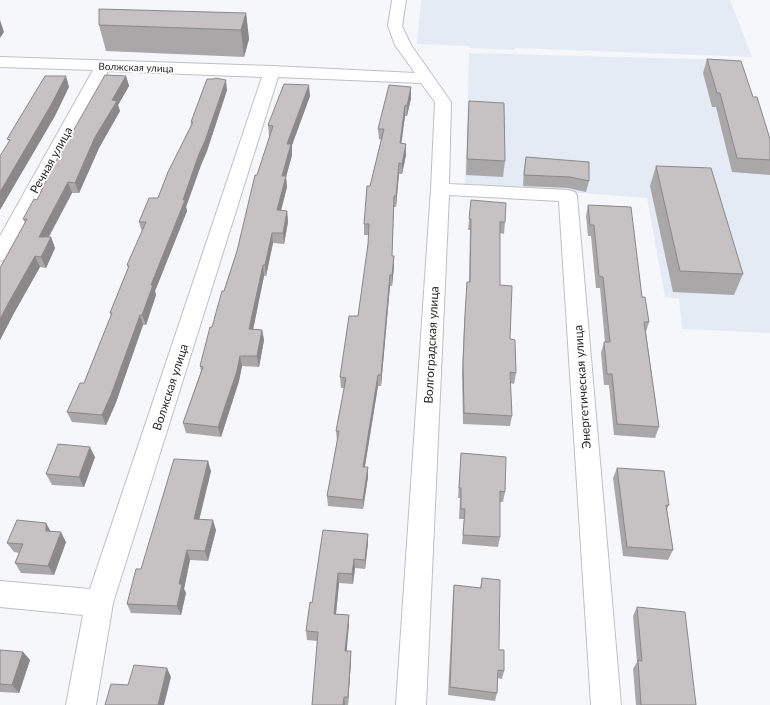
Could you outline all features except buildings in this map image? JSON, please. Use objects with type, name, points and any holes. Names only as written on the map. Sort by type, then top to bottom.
[{"type":"street","name":"Волгоградская улица","points":[[400,0],[395,26],[403,45],[443,102],[440,189],[411,705]]},
{"type":"street","name":"Волжская улица","points":[[0,62],[426,78]]},
{"type":"street","name":"Речная улица","points":[[0,254],[102,66]]},
{"type":"street","name":"Волжская улица","points":[[81,705],[99,603],[272,72]]},
{"type":"street","name":"Энергетическая улица","points":[[440,189],[568,196],[606,705]]},
{"type":"street","points":[[0,594],[99,603]]},
{"type":"shaded area","points":[[421,0],[730,0],[752,57],[515,48],[515,50],[417,44]]},
{"type":"shaded area","points":[[469,53],[735,60],[770,165],[770,333],[682,329],[679,299],[665,297],[647,198],[465,184]]}]
